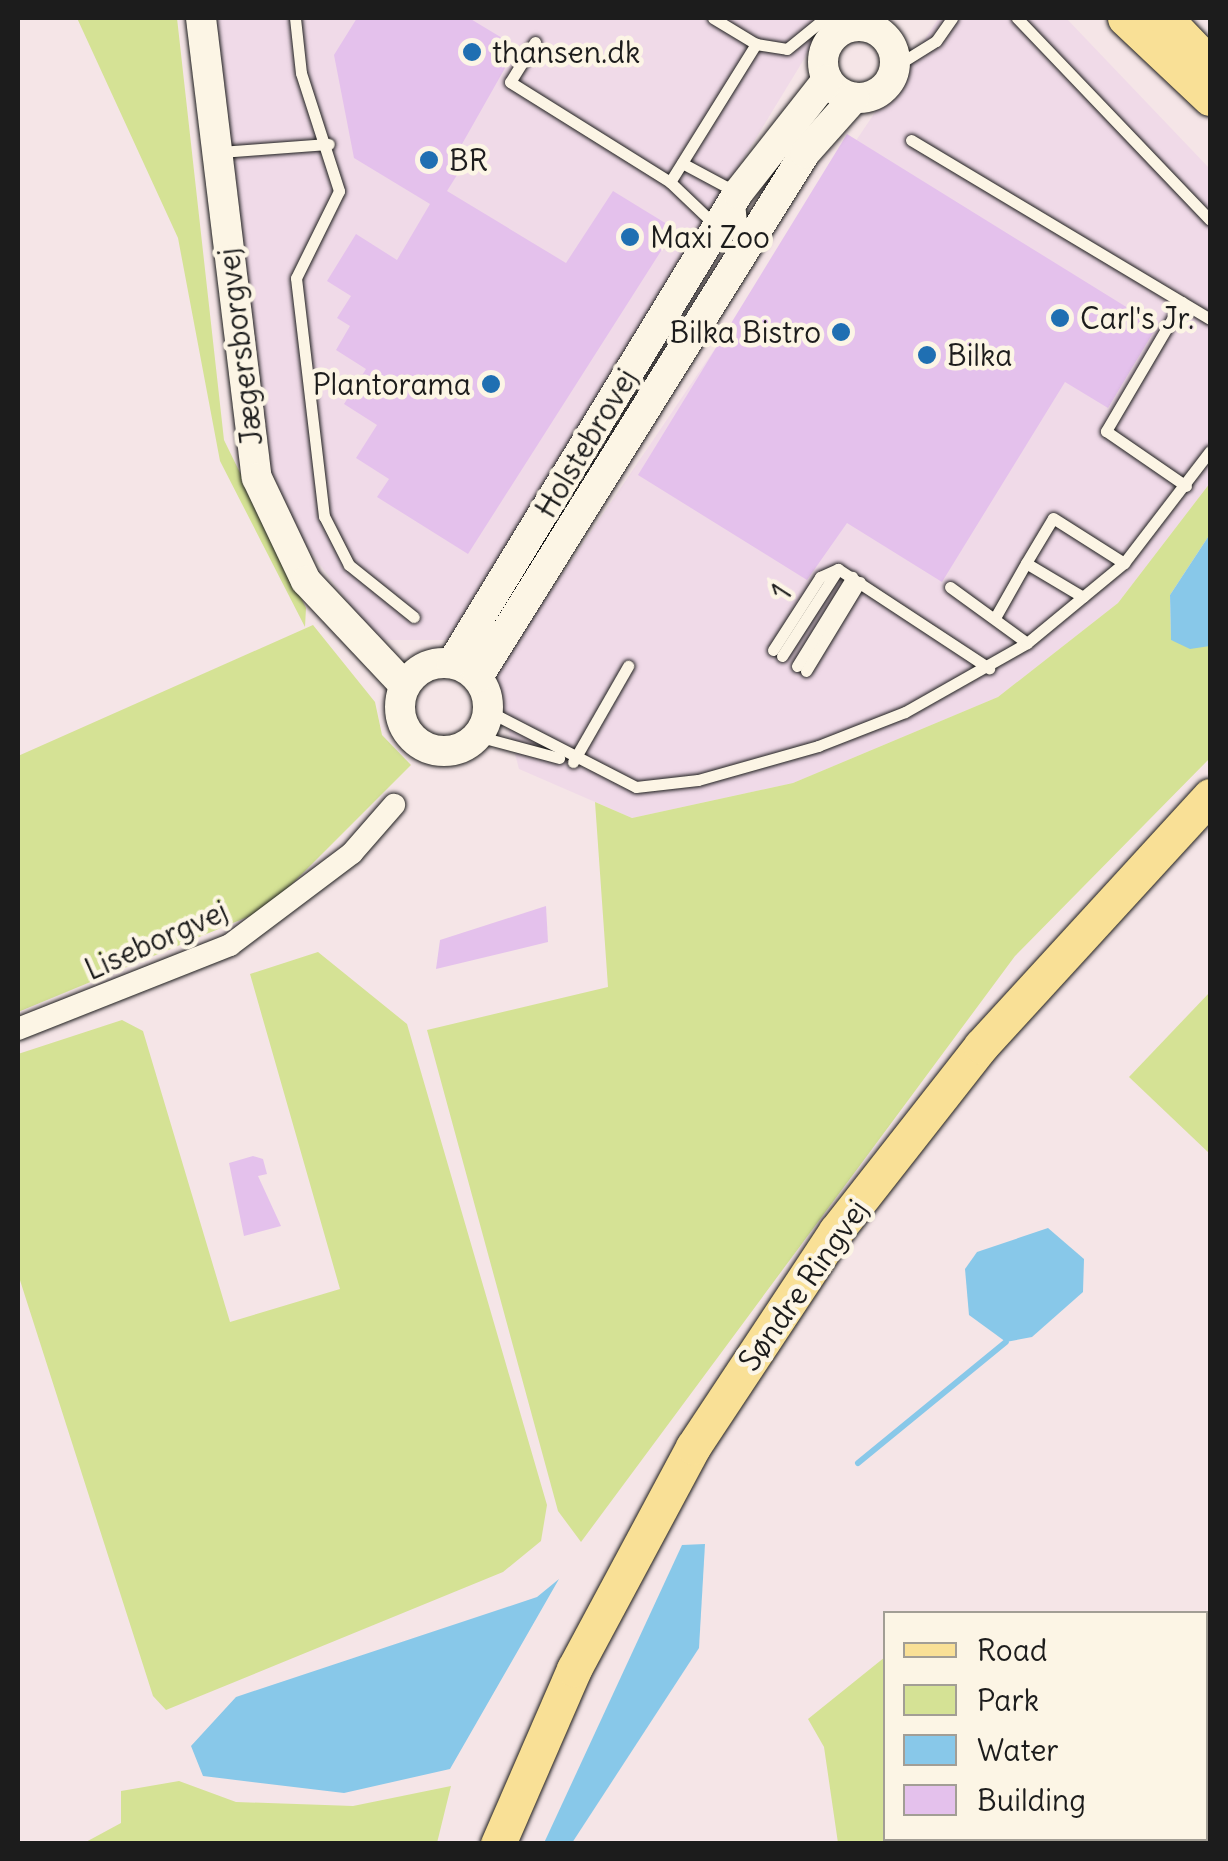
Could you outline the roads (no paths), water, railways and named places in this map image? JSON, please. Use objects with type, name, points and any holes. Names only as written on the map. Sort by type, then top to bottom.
[{"type":"main road","points":[[1125,18],[1210,98]]},
{"type":"main road","points":[[1165,18],[1210,66]]},
{"type":"main road","name":"Søndre Ringvej","points":[[498,1844],[574,1669],[692,1447],[836,1231],[981,1046],[1210,796]]},
{"type":"street","name":"Jægersborgvej","points":[[201,18],[257,478],[306,581],[405,686]]},
{"type":"street","points":[[844,20],[891,41],[876,94],[854,98],[827,80],[826,46],[844,20]]},
{"type":"street","name":"Holstebrovej","points":[[465,670],[716,228],[738,193],[827,80]]},
{"type":"street","name":"Holstebrovej","points":[[465,670],[690,335],[804,152],[854,98]]},
{"type":"street","points":[[424,667],[465,670],[483,724],[441,751],[415,740],[400,714],[405,686],[424,667]]},
{"type":"street","name":"Liseborgvej","points":[[18,1029],[230,945],[352,853],[394,805]]},
{"type":"lane","points":[[295,18],[300,73],[329,144],[338,191],[296,278],[324,516],[349,565],[414,617]]},
{"type":"lane","points":[[713,18],[756,44],[787,48],[844,20]]},
{"type":"lane","points":[[891,41],[936,42],[952,18]]},
{"type":"lane","points":[[1017,18],[1210,220]]},
{"type":"lane","points":[[535,42],[510,82],[670,182],[716,228]]},
{"type":"lane","points":[[670,182],[756,44]]},
{"type":"lane","points":[[911,140],[1210,319]]},
{"type":"lane","points":[[217,153],[329,144]]},
{"type":"lane","points":[[682,163],[738,193],[746,222],[693,310],[690,335]]},
{"type":"lane","points":[[1182,302],[1106,431],[1186,486]]},
{"type":"lane","points":[[483,724],[636,787],[698,780],[848,734],[988,668],[1027,643],[1124,563],[1210,451]]},
{"type":"lane","points":[[996,616],[1052,518],[1124,563]]},
{"type":"lane","points":[[1026,563],[1084,598]]},
{"type":"lane","points":[[778,653],[838,569],[988,668]]},
{"type":"lane","points":[[802,669],[856,580]]},
{"type":"lane","points":[[950,587],[996,616],[1027,643]]},
{"type":"lane","points":[[573,762],[628,666]]},
{"type":"lane","points":[[483,724],[573,762]]},
{"type":"water","points":[[1210,534],[1210,646],[1190,649],[1171,640],[1170,595]]},
{"type":"water","points":[[1048,1228],[1084,1259],[1083,1292],[1032,1337],[1006,1342],[969,1315],[965,1269],[977,1252]]},
{"type":"water","points":[[705,1544],[699,1648],[572,1843],[544,1843],[682,1545]]},
{"type":"water","points":[[559,1579],[450,1769],[344,1793],[203,1776],[191,1746],[236,1697],[537,1597]]},
{"type":"waterway","points":[[858,1463],[1006,1342]]},
{"type":"place","name":"thansen.dk","points":[[472,52]]},
{"type":"place","name":"BR","points":[[429,160]]},
{"type":"place","name":"Maxi Zoo","points":[[630,237]]},
{"type":"place","name":"Carl's Jr.","points":[[1060,318]]},
{"type":"place","name":"Bilka Bistro","points":[[841,332]]},
{"type":"place","name":"Bilka","points":[[927,355]]},
{"type":"place","name":"Plantorama","points":[[491,384]]}]
